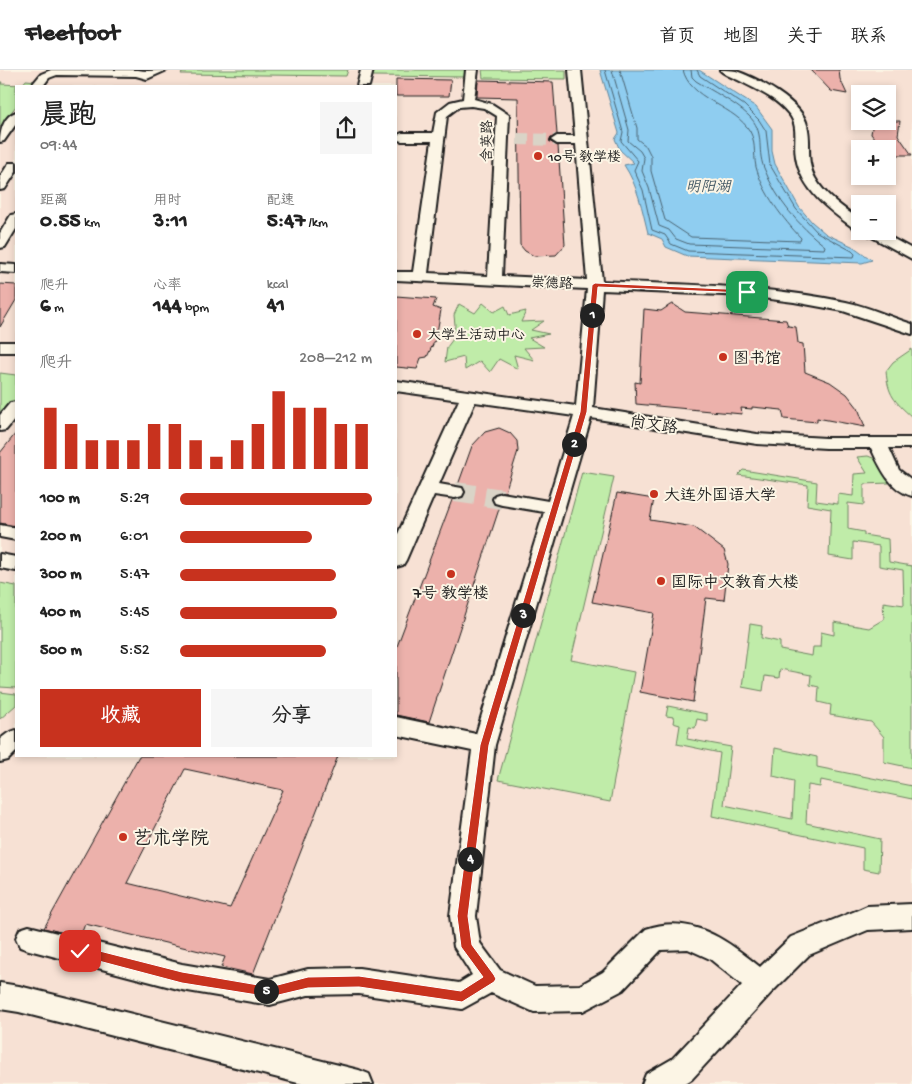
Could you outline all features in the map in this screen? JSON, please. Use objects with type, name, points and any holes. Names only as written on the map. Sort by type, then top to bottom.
[{"type":"street","points":[[363,85],[367,70]]},
{"type":"street","points":[[468,103],[472,70]]},
{"type":"street","points":[[575,70],[595,285],[584,412],[484,745],[462,916],[467,947],[490,979],[534,1000],[583,998],[613,981],[655,938],[690,937],[719,950],[761,984]]},
{"type":"street","points":[[726,70],[791,108],[800,121],[802,160],[808,175],[835,209],[851,220]]},
{"type":"street","points":[[38,85],[45,76],[56,72],[137,73],[144,81],[166,73]]},
{"type":"street","name":"含英路","points":[[420,277],[441,115],[447,108],[468,103],[485,104],[494,108],[502,115],[495,279]]},
{"type":"street","points":[[0,138],[15,117]]},
{"type":"street","points":[[402,138],[437,137]]},
{"type":"street","points":[[501,139],[518,139]]},
{"type":"street","points":[[557,140],[581,140]]},
{"type":"street","points":[[0,186],[11,162]]},
{"type":"street","points":[[3,249],[15,220]]},
{"type":"street","points":[[884,240],[912,255]]},
{"type":"street","points":[[0,268],[15,269]]},
{"type":"street","name":"崇德路","points":[[397,276],[495,279],[747,292],[794,297],[846,307],[912,329]]},
{"type":"street","points":[[0,347],[15,347]]},
{"type":"street","name":"尚文路","points":[[397,386],[584,412],[757,439],[826,443],[912,443]]},
{"type":"street","points":[[397,558],[469,397]]},
{"type":"street","points":[[0,426],[15,408]]},
{"type":"street","points":[[877,443],[892,473],[912,490]]},
{"type":"street","points":[[428,488],[455,492]]},
{"type":"street","points":[[502,499],[555,508]]},
{"type":"street","points":[[0,531],[15,534]]},
{"type":"street","points":[[0,561],[15,564]]},
{"type":"street","points":[[397,726],[484,745]]},
{"type":"street","points":[[0,753],[15,740]]},
{"type":"street","points":[[656,1084],[682,1069],[761,984],[800,946],[867,918],[912,916]]},
{"type":"street","points":[[29,938],[182,977],[270,992],[308,982],[359,982],[462,996],[490,979]]},
{"type":"street","points":[[0,996],[19,999],[359,1084]]},
{"type":"shaded area","name":"大连外国语大学","points":[[0,70],[912,70],[912,1084],[0,1084]]},
{"type":"green space","points":[[184,70],[348,70],[346,76],[181,74]]},
{"type":"green space","points":[[373,70],[466,70],[465,77],[372,76]]},
{"type":"green space","points":[[482,70],[566,70],[566,79],[483,78]]},
{"type":"green space","points":[[26,80],[36,81],[33,85],[22,85]]},
{"type":"green space","points":[[0,82],[2,82],[1,84],[22,85],[15,85],[15,107],[0,127]]},
{"type":"green space","points":[[483,303],[494,312],[505,306],[509,315],[526,311],[521,322],[544,321],[531,330],[549,334],[529,338],[544,347],[524,348],[534,360],[514,355],[518,369],[499,359],[490,372],[480,361],[465,370],[464,357],[445,362],[447,347],[453,339],[454,315],[459,304],[475,313]]},
{"type":"green space","points":[[912,349],[912,417],[890,392],[886,371],[893,362]]},
{"type":"green space","points":[[0,373],[15,375],[15,401],[0,419]]},
{"type":"green space","points":[[868,456],[878,460],[889,483],[864,484],[864,505],[848,503],[848,529],[864,532],[864,535],[888,539],[889,562],[912,566],[912,768],[884,762],[884,737],[871,722],[830,715],[831,705],[818,702],[819,687],[810,685],[811,675],[780,669],[779,678],[765,676],[763,691],[742,687],[750,624],[762,626],[761,638],[780,642],[780,650],[812,656],[813,647],[820,647],[821,632],[834,635],[834,622],[869,628],[884,619],[883,602],[904,605],[903,570],[879,566],[879,546],[853,542],[853,560],[829,556],[831,509],[807,505],[808,485],[738,475],[743,470],[817,482],[816,501],[838,504],[838,494],[853,496],[854,474],[867,473],[857,457]]},
{"type":"green space","points":[[582,472],[614,477],[571,660],[634,672],[610,802],[498,780]]},
{"type":"green space","points":[[0,583],[15,586],[15,688],[0,687]]},
{"type":"green space","points":[[0,692],[15,694],[15,706],[0,719]]},
{"type":"green space","points":[[668,706],[707,714],[707,721],[697,719],[695,728],[689,727],[687,739],[731,747],[724,805],[792,819],[794,781],[773,776],[775,748],[817,757],[817,767],[912,786],[912,799],[821,780],[820,787],[808,785],[806,823],[880,839],[879,872],[863,869],[863,848],[712,816],[720,753],[677,744],[680,725],[673,723],[674,717],[666,716]]},
{"type":"water","name":"明阳湖","points":[[600,70],[699,70],[756,107],[772,129],[772,151],[775,164],[799,207],[826,234],[854,247],[872,260],[862,263],[687,256],[666,247],[662,239],[648,233],[636,189],[624,165],[634,163],[620,150],[615,139],[619,133]]},
{"type":"building","points":[[811,70],[839,70],[840,79],[847,94],[831,91]]},
{"type":"building","points":[[396,79],[451,80],[449,96],[397,96]]},
{"type":"building","name":"10号 教学楼","points":[[478,80],[553,82],[557,134],[549,141],[558,146],[565,245],[556,255],[534,256],[525,251],[520,245],[518,98],[477,97]]},
{"type":"building","points":[[896,121],[900,121],[898,135],[912,155],[896,155],[896,140],[876,140],[871,134],[872,130],[896,130]]},
{"type":"building","points":[[0,284],[15,285],[15,302],[0,327]]},
{"type":"building","name":"大学生活动中心","points":[[397,296],[436,299],[433,307],[441,310],[436,338],[427,357],[421,358],[417,369],[397,367]]},
{"type":"building","name":"图书馆","points":[[673,304],[685,312],[786,320],[788,326],[796,327],[798,343],[803,344],[805,372],[830,382],[847,394],[858,408],[865,427],[817,418],[817,422],[784,419],[782,410],[752,407],[752,409],[741,408],[742,414],[636,404],[635,382],[640,383],[644,309],[661,311]]},
{"type":"building","name":"7号 教学楼","points":[[499,428],[510,433],[517,441],[518,451],[505,492],[494,493],[491,498],[493,504],[500,506],[429,722],[397,715],[397,646],[452,500],[463,498],[466,493],[464,487],[458,485],[472,446],[485,432]]},
{"type":"building","points":[[15,434],[15,526],[0,523],[0,453]]},
{"type":"building","name":"国际中文教育大楼","points":[[617,493],[654,499],[650,520],[694,527],[724,550],[728,564],[724,600],[706,598],[693,702],[640,692],[654,613],[592,602]]},
{"type":"building","name":"艺术学院","points":[[138,757],[338,757],[253,974],[221,967],[225,957],[85,924],[80,937],[44,928]],"holes":[[[185,769],[283,790],[230,908],[127,883]]]},
{"type":"tunnel","points":[[517,139],[557,140]]},
{"type":"tunnel","points":[[455,492],[502,499]]},
{"type":"place","name":"10号 教学楼","points":[[538,156]]},
{"type":"place","name":"大学生活动中心","points":[[417,334]]},
{"type":"place","name":"图书馆","points":[[723,357]]},
{"type":"place","name":"大连外国语大学","points":[[654,494]]},
{"type":"place","name":"7号 教学楼","points":[[451,574]]},
{"type":"place","name":"国际中文教育大楼","points":[[661,581]]},
{"type":"place","name":"艺术学院","points":[[123,837]]},
{"type":"route","points":[[80,951],[182,977],[270,992],[308,982],[359,982],[462,996],[490,979],[467,947],[462,916],[484,745],[584,412],[595,285],[747,292]]}]
